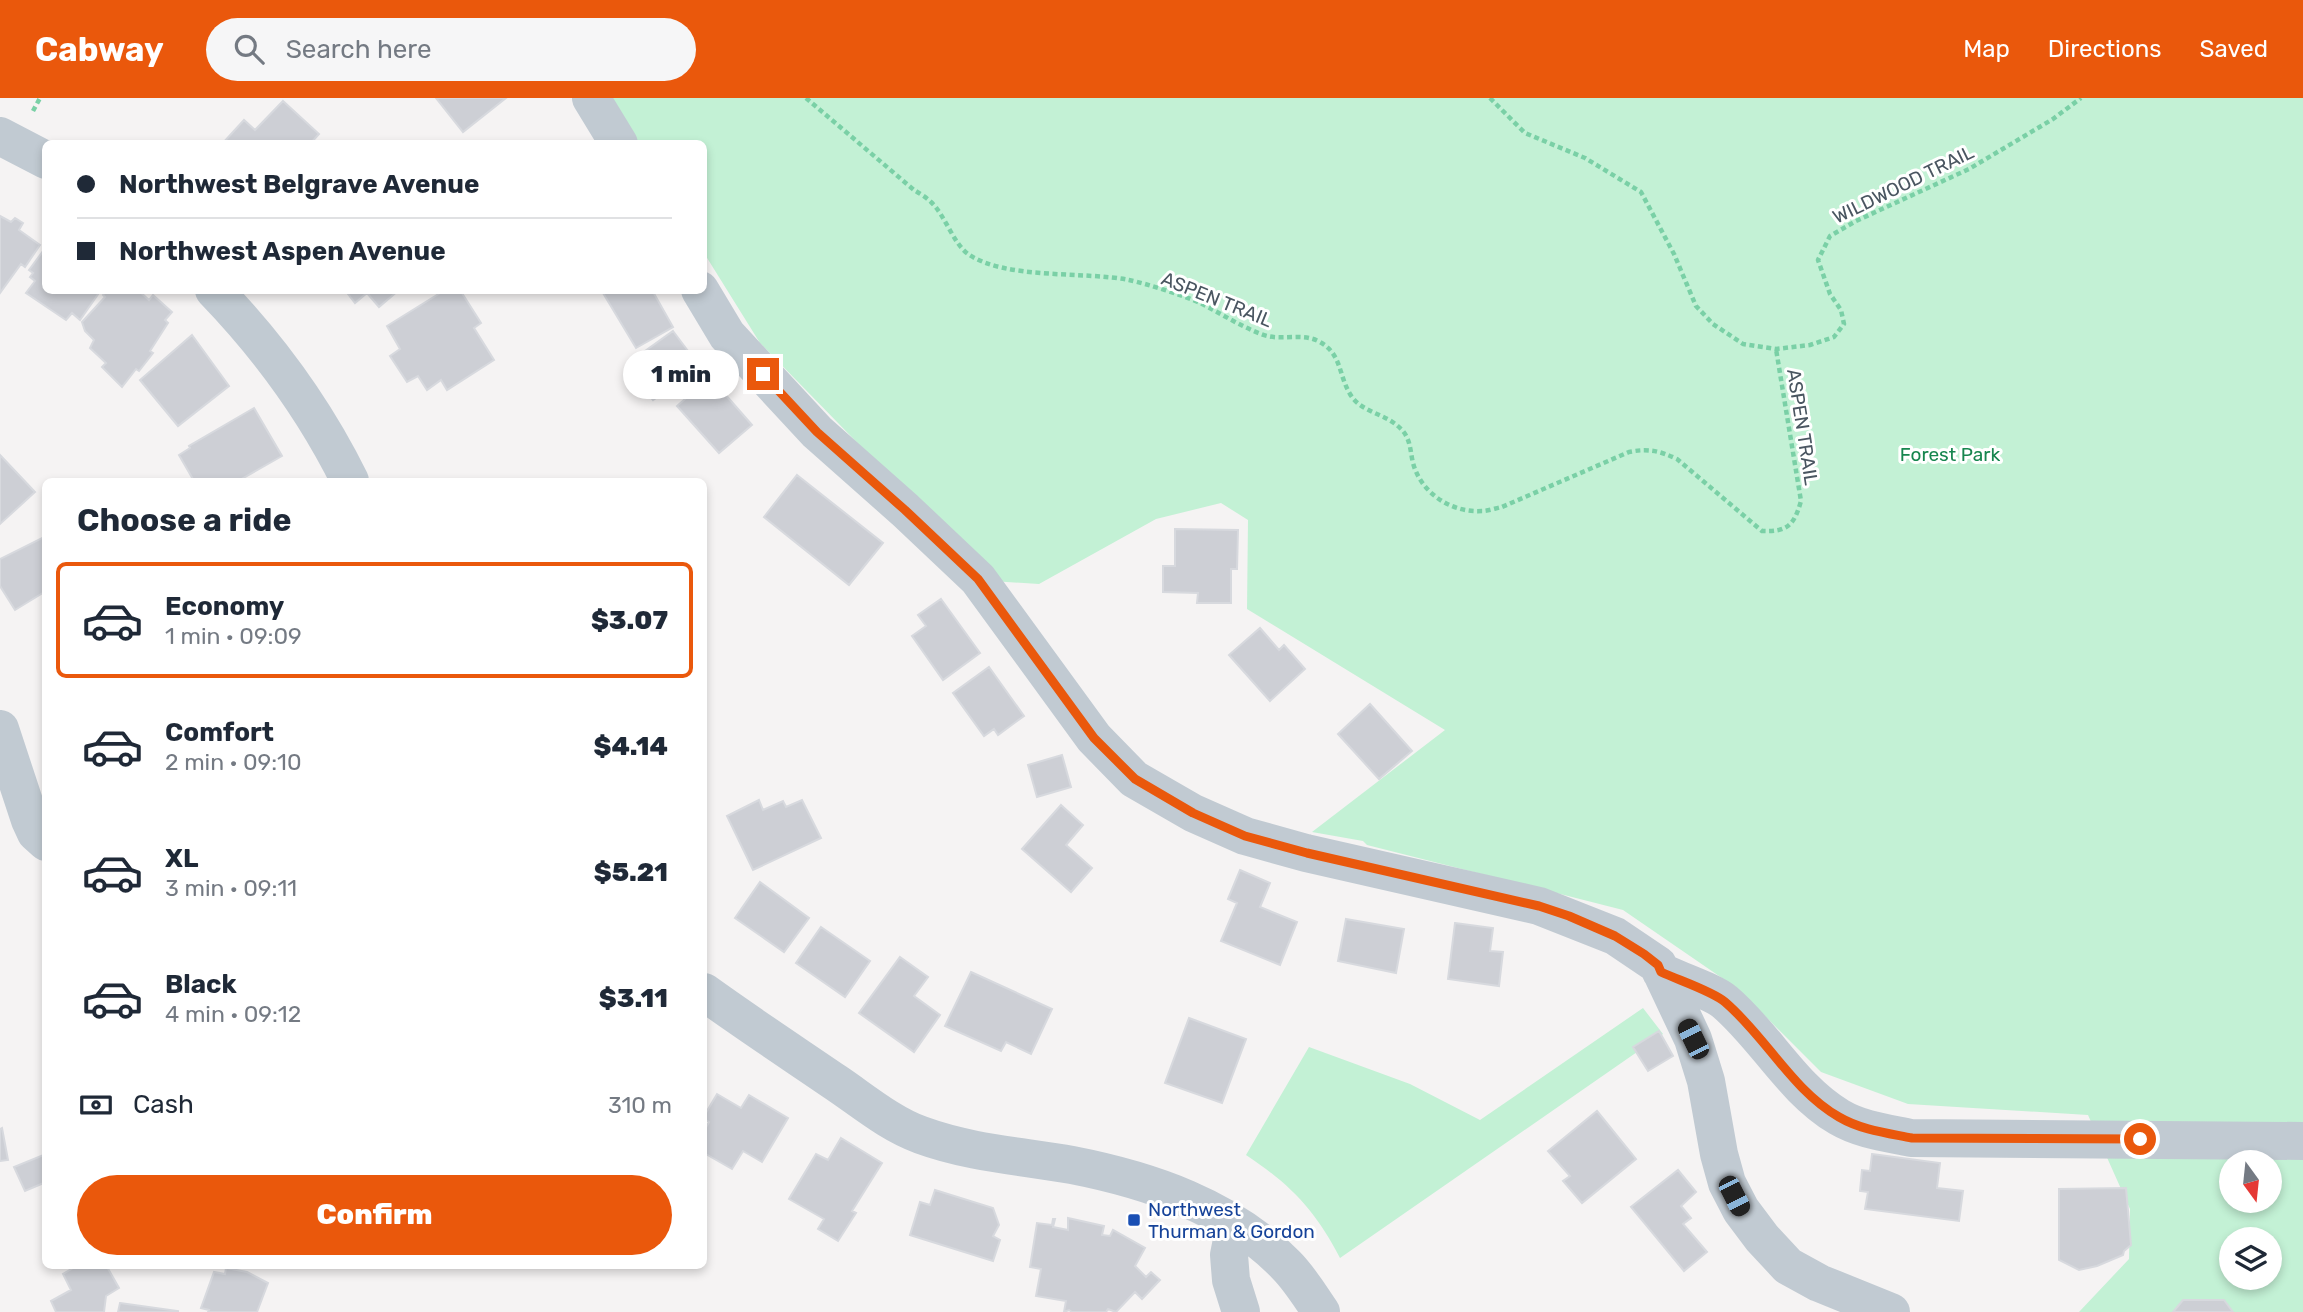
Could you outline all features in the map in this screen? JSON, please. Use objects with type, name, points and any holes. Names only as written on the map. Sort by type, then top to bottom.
[{"type":"street","points":[[592,98],[617,140]]},
{"type":"street","points":[[0,136],[42,158]]},
{"type":"street","points":[[218,294],[249,327],[292,382],[347,478]]},
{"type":"street","points":[[702,294],[727,335],[817,432],[978,579],[1094,738],[1135,779],[1193,813],[1245,836],[1307,853],[1539,906],[1615,936],[1658,965],[1693,1039],[1706,1081],[1727,1183],[1741,1210],[1788,1266],[1819,1283],[1891,1312]]},
{"type":"street","points":[[0,729],[30,820],[42,838]]},
{"type":"street","points":[[1661,972],[1723,1000],[1777,1056],[1807,1094],[1840,1118],[1875,1132],[1912,1138],[2303,1141]]},
{"type":"street","points":[[707,994],[883,1114],[918,1134],[951,1145],[1073,1166],[1148,1184],[1208,1209],[1263,1244],[1286,1264],[1321,1312]]},
{"type":"street","points":[[1235,1225],[1229,1255],[1231,1280],[1241,1312]]},
{"type":"path","name":"ASPEN TRAIL","points":[[806,98],[914,190],[932,202],[966,253],[997,267],[1129,280],[1196,302],[1264,335],[1285,339],[1305,335],[1321,342],[1333,353],[1341,367],[1349,393],[1361,407],[1383,416],[1402,429],[1410,443],[1414,465],[1424,487],[1440,501],[1460,509],[1481,511],[1502,507],[1629,452],[1646,449],[1677,459],[1762,531],[1779,532],[1796,520],[1801,501],[1776,349]]},
{"type":"path","name":"WILDWOOD TRAIL","points":[[1490,98],[1525,133],[1586,158],[1641,192],[1674,254],[1696,306],[1713,324],[1744,344],[1776,349],[1810,345],[1834,337],[1844,324],[1818,260],[1830,236],[1888,205],[1969,169],[2081,98]]},
{"type":"green space","name":"Forest Park","points":[[608,98],[2303,98],[2303,1312],[2079,1312],[2129,1259],[2130,1209],[2088,1115],[1908,1104],[1821,1072],[1738,989],[1623,910],[1367,845],[1363,841],[1312,832],[1445,730],[1247,609],[1248,520],[1221,503],[1156,519],[1039,584],[992,581],[760,343],[707,258],[707,140],[634,140]]},
{"type":"green space","points":[[1643,1008],[1663,1034],[1340,1258],[1311,1212],[1289,1188],[1246,1155],[1309,1047],[1410,1084],[1480,1120]]},
{"type":"building","points":[[436,98],[506,98],[463,132]]},
{"type":"building","points":[[283,101],[319,134],[314,140],[226,140],[244,120],[255,130]]},
{"type":"building","points":[[0,216],[11,222],[15,218],[23,223],[19,230],[40,245],[25,267],[21,264],[0,293]]},
{"type":"building","points":[[42,252],[42,294],[98,294],[80,320],[72,313],[66,320],[26,293],[35,281],[30,277],[33,273],[29,270]]},
{"type":"building","points":[[142,294],[149,300],[153,295],[172,312],[165,320],[168,323],[150,351],[153,353],[122,387],[102,367],[106,363],[90,348],[94,340],[85,331],[82,322],[105,297],[103,295]]},
{"type":"building","points":[[348,294],[366,294],[355,303]]},
{"type":"building","points":[[368,294],[394,294],[379,307]]},
{"type":"building","points":[[439,294],[463,294],[481,323],[474,328],[494,360],[447,390],[441,380],[427,390],[418,376],[407,382],[390,356],[400,349],[387,326]]},
{"type":"building","points":[[604,294],[654,294],[673,327],[636,348]]},
{"type":"building","points":[[673,331],[700,367],[653,400],[627,364]]},
{"type":"building","points":[[192,335],[229,386],[178,426],[140,380]]},
{"type":"building","points":[[710,377],[752,425],[719,453],[677,406]]},
{"type":"building","points":[[254,408],[282,456],[243,478],[192,478],[179,455],[190,448],[189,446]]},
{"type":"building","points":[[0,455],[35,492],[0,524]]},
{"type":"building","points":[[797,475],[883,543],[849,585],[764,517]]},
{"type":"building","points":[[1175,529],[1238,530],[1237,569],[1231,569],[1231,603],[1197,603],[1198,593],[1163,592],[1163,566],[1175,566]]},
{"type":"building","points":[[42,538],[42,593],[15,610],[0,586],[0,559]]},
{"type":"building","points":[[941,599],[980,653],[943,680],[912,636],[926,626],[918,615]]},
{"type":"building","points":[[1260,628],[1279,650],[1284,645],[1305,669],[1270,701],[1229,655]]},
{"type":"building","points":[[989,667],[1024,716],[998,735],[994,729],[984,736],[953,693]]},
{"type":"building","points":[[1370,704],[1412,751],[1379,779],[1338,734]]},
{"type":"building","points":[[1062,755],[1071,787],[1037,797],[1028,765]]},
{"type":"building","points":[[759,800],[763,810],[783,801],[786,807],[802,800],[821,838],[753,870],[727,816]]},
{"type":"building","points":[[1061,805],[1083,825],[1066,845],[1092,868],[1071,892],[1022,849]]},
{"type":"building","points":[[1240,870],[1270,883],[1260,907],[1297,922],[1280,965],[1221,941],[1237,903],[1228,899]]},
{"type":"building","points":[[760,882],[809,918],[784,952],[735,918]]},
{"type":"building","points":[[1346,919],[1404,929],[1396,973],[1338,961]]},
{"type":"building","points":[[1455,923],[1493,928],[1490,951],[1503,952],[1499,986],[1448,979]]},
{"type":"building","points":[[821,927],[870,961],[845,997],[796,963]]},
{"type":"building","points":[[900,957],[928,977],[914,996],[940,1015],[914,1052],[859,1013]]},
{"type":"building","points":[[971,972],[1052,1009],[1031,1054],[1006,1042],[1001,1051],[945,1026]]},
{"type":"building","points":[[1189,1018],[1246,1039],[1222,1103],[1165,1083]]},
{"type":"building","points":[[1659,1031],[1673,1056],[1648,1071],[1633,1047]]},
{"type":"building","points":[[717,1094],[741,1108],[749,1095],[788,1118],[762,1162],[743,1151],[732,1169],[707,1155],[707,1111]]},
{"type":"building","points":[[1597,1111],[1636,1159],[1582,1203],[1563,1181],[1570,1176],[1548,1151]]},
{"type":"building","points":[[2,1128],[8,1160],[0,1161],[0,1129]]},
{"type":"building","points":[[841,1138],[882,1163],[852,1211],[856,1213],[838,1241],[818,1229],[824,1219],[789,1199],[816,1154],[828,1160]]},
{"type":"building","points":[[1872,1154],[1940,1163],[1937,1188],[1963,1191],[1959,1221],[1865,1209],[1868,1192],[1860,1191],[1862,1170],[1870,1171]]},
{"type":"building","points":[[42,1156],[42,1184],[25,1191],[14,1167]]},
{"type":"building","points":[[1678,1170],[1696,1192],[1681,1206],[1691,1218],[1683,1224],[1707,1252],[1684,1271],[1631,1207]]},
{"type":"building","points":[[2126,1188],[2131,1245],[2123,1255],[2079,1270],[2059,1260],[2059,1189]]},
{"type":"building","points":[[935,1190],[993,1208],[999,1225],[993,1236],[1000,1240],[993,1261],[910,1235],[920,1202],[930,1205]]},
{"type":"building","points":[[1068,1218],[1104,1226],[1102,1235],[1110,1236],[1113,1230],[1145,1248],[1135,1266],[1146,1277],[1151,1272],[1160,1280],[1142,1299],[1135,1292],[1116,1312],[1108,1309],[1106,1312],[1064,1312],[1066,1301],[1036,1296],[1041,1269],[1030,1267],[1037,1223],[1052,1225],[1055,1219],[1053,1227],[1068,1230]]},
{"type":"building","points":[[71,1269],[108,1269],[119,1288],[106,1296],[104,1312],[56,1312],[51,1301],[71,1290],[63,1274]]},
{"type":"building","points":[[226,1269],[247,1272],[268,1283],[257,1312],[208,1312],[209,1310],[201,1308],[214,1272],[225,1274]]},
{"type":"building","points":[[2183,1300],[2224,1300],[2233,1312],[2173,1312]]},
{"type":"building","points":[[120,1303],[178,1311],[178,1312],[118,1312]]},
{"type":"place","name":"Northwest Thurman & Gordon","points":[[1134,1220]]},
{"type":"route","points":[[763,374],[817,432],[978,579],[1094,738],[1135,779],[1193,813],[1245,836],[1307,853],[1539,906],[1615,936],[1644,954],[1658,965],[1661,972],[1723,1000],[1777,1056],[1807,1094],[1840,1118],[1875,1132],[1912,1138],[2140,1139]]}]
